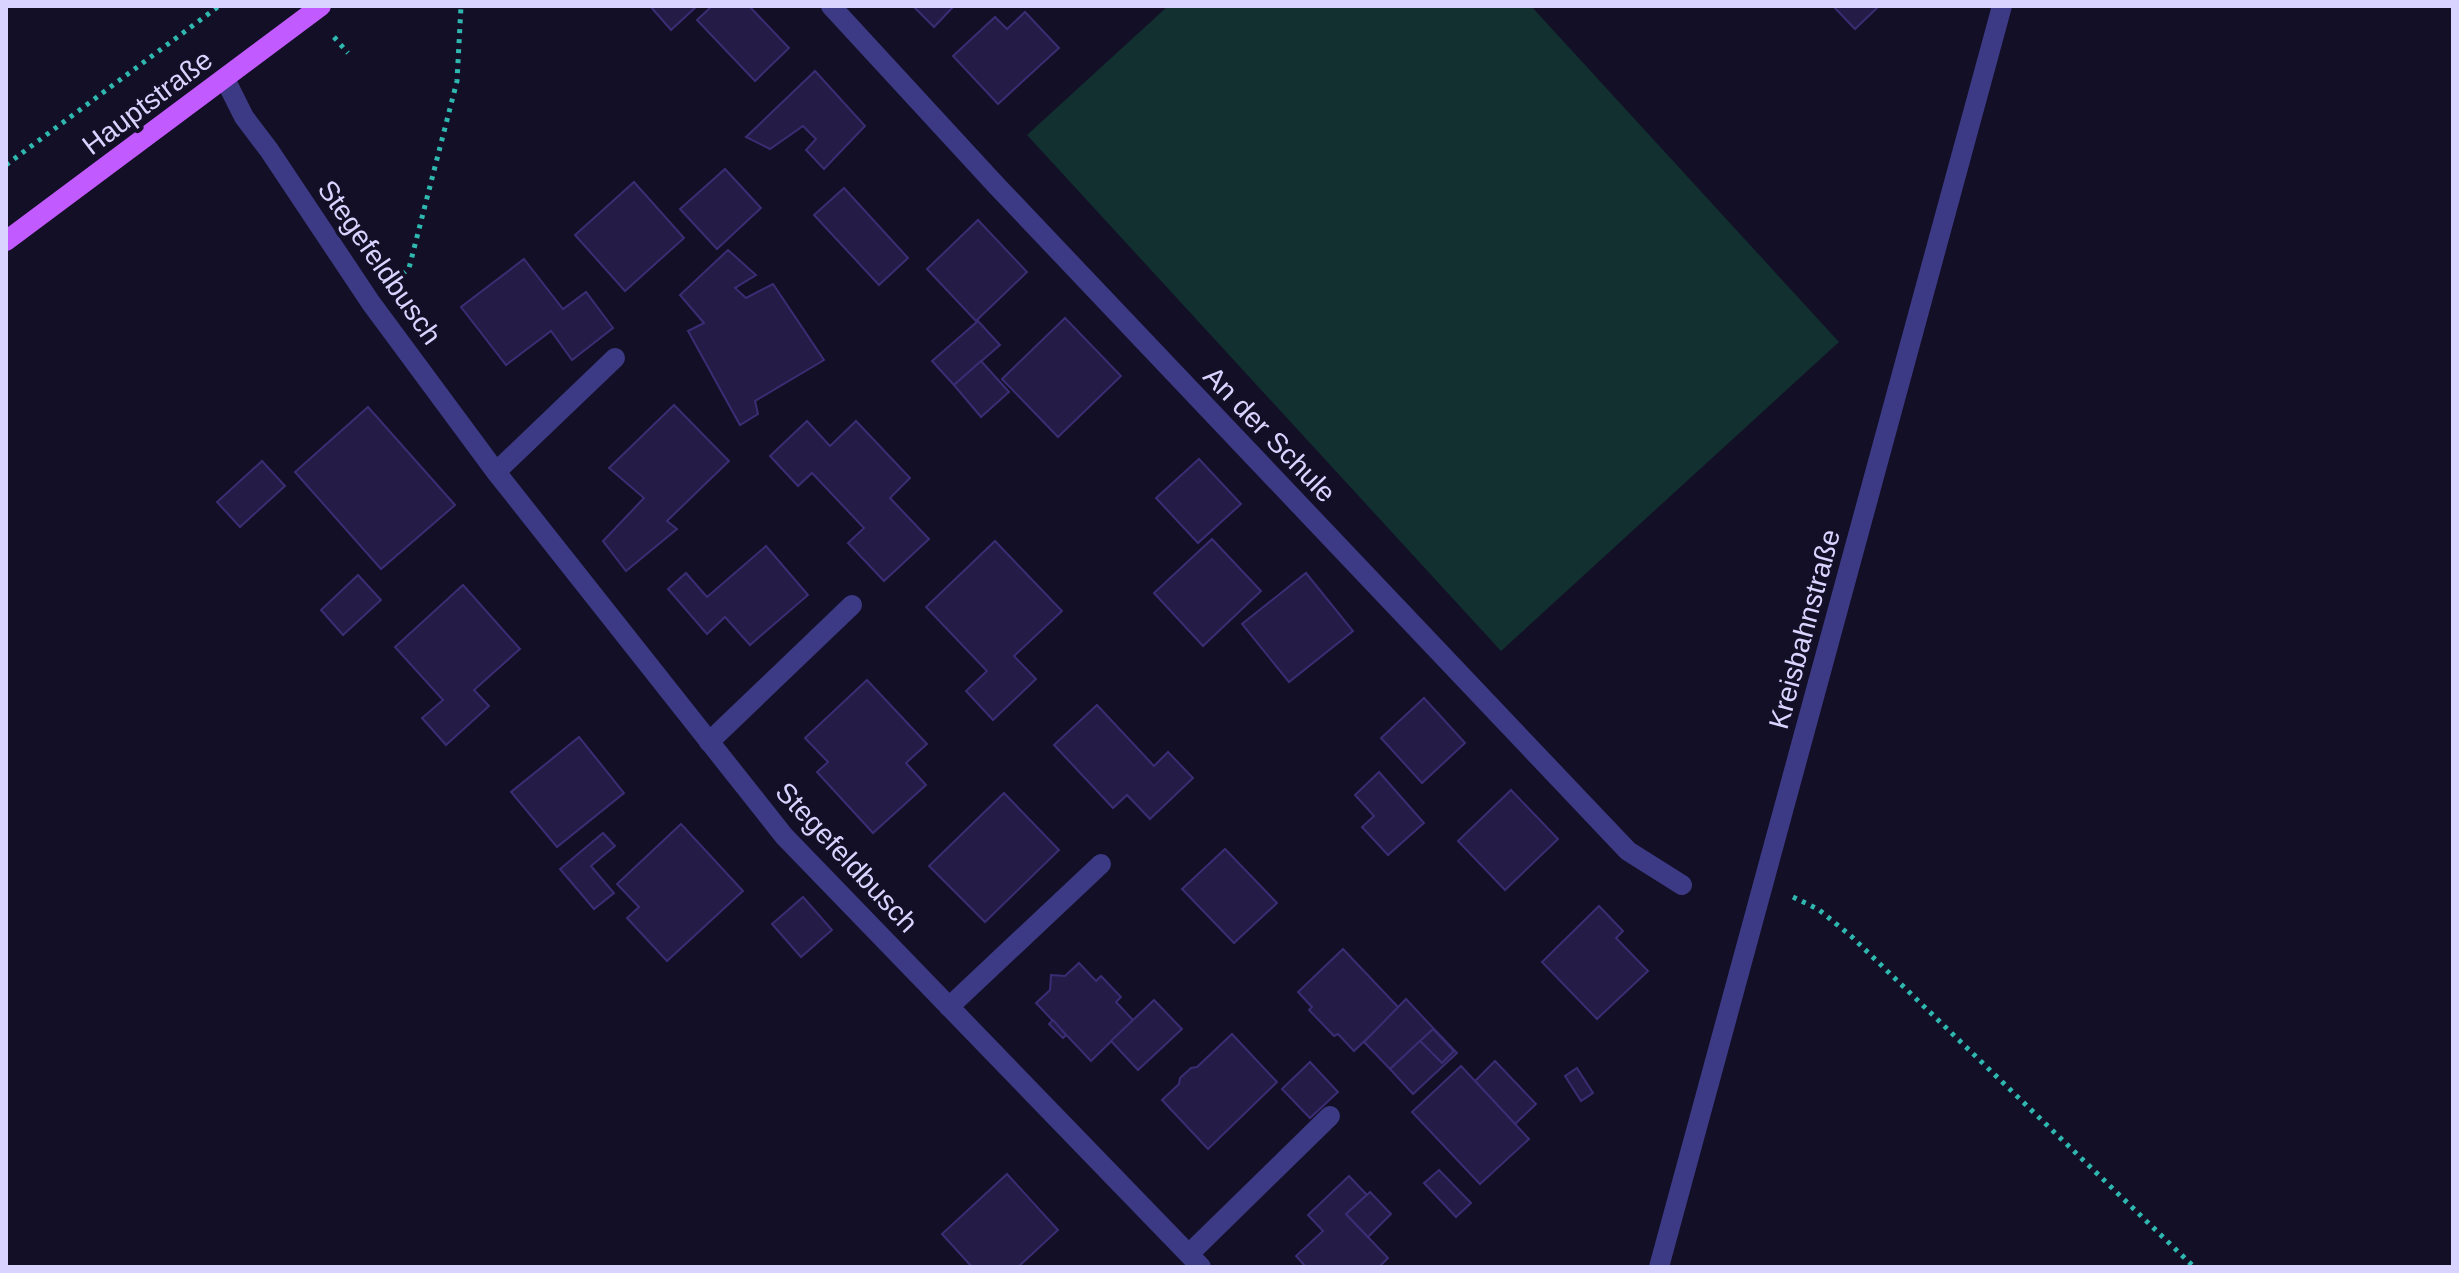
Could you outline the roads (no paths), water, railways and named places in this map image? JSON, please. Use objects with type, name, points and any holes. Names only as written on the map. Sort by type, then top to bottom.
[{"type":"main road","name":"Hauptstraße","points":[[6,241],[321,6]]},
{"type":"street","name":"An der Schule","points":[[831,6],[1005,195],[1628,851],[1682,885]]},
{"type":"street","name":"Kreisbahnstraße","points":[[1659,1267],[2002,6]]},
{"type":"street","name":"Stegefeldbusch","points":[[225,79],[244,117],[371,303],[496,472],[784,836],[1195,1261],[1330,1116]]},
{"type":"street","points":[[496,472],[615,358]]},
{"type":"street","points":[[709,742],[852,605]]},
{"type":"street","points":[[949,1007],[1101,864]]}]
